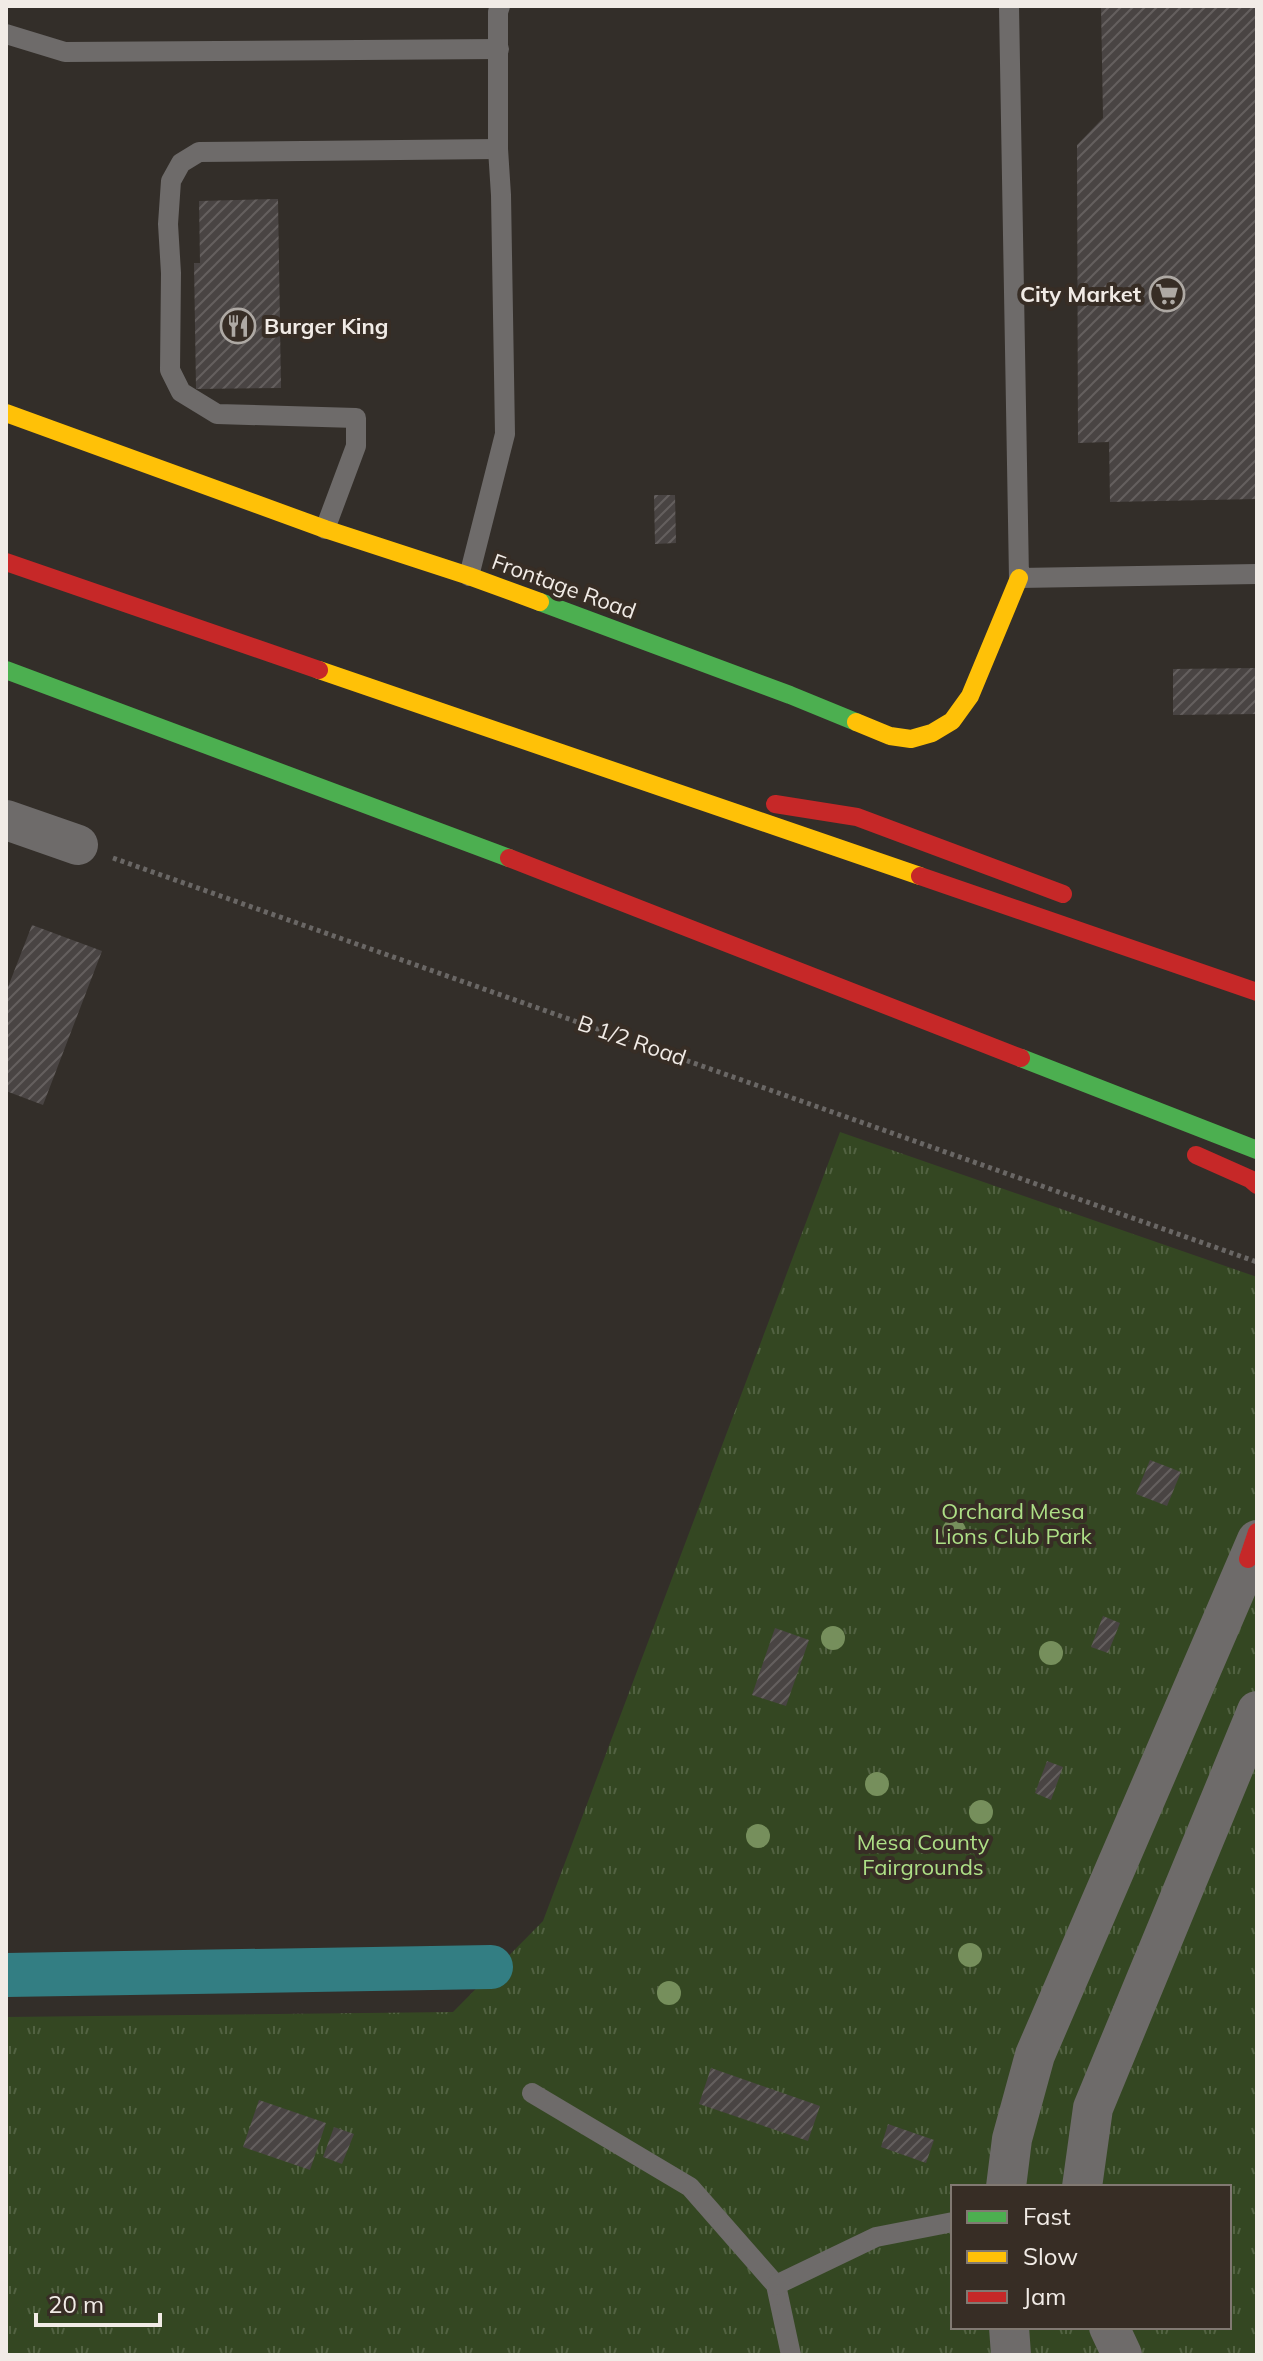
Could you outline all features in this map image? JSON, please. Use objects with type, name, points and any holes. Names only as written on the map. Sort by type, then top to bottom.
[{"type":"main road","name":"Frontage Road","points":[[6,413],[325,529],[469,576],[790,695],[890,736],[911,739],[932,733],[952,721],[970,696],[1019,578]]},
{"type":"main road","points":[[6,562],[1257,992]]},
{"type":"main road","points":[[6,670],[511,859],[1257,1150]]},
{"type":"main road","points":[[655,784],[857,817],[1079,900]]},
{"type":"main road","points":[[511,859],[966,1056]]},
{"type":"main road","points":[[1186,1151],[1257,1185]]},
{"type":"street","points":[[6,820],[78,845]]},
{"type":"street","points":[[1006,2185],[1012,2139],[1035,2055],[1254,1543]]},
{"type":"street","points":[[1082,2185],[1093,2108],[1257,1711]]},
{"type":"street","points":[[1009,2329],[1011,2355]]},
{"type":"street","points":[[1110,2329],[1122,2355]]},
{"type":"lane","points":[[469,576],[505,434],[498,149],[500,6]]},
{"type":"lane","points":[[1009,6],[1019,578],[1257,574]]},
{"type":"lane","points":[[6,34],[65,52],[499,49]]},
{"type":"lane","points":[[325,529],[356,446],[356,418],[217,414],[181,392],[170,370],[168,224],[171,181],[181,163],[199,152],[498,149]]},
{"type":"lane","points":[[532,2093],[690,2187],[776,2285],[791,2355]]},
{"type":"lane","points":[[776,2285],[876,2237],[951,2222]]},
{"type":"path","name":"B 1/2 Road","points":[[78,845],[1257,1262]]},
{"type":"green space","name":"Mesa County Fairgrounds","points":[[840,1132],[1257,1277],[1257,2355],[6,2355],[6,2017],[453,2012],[543,1921]]},
{"type":"building","name":"City Market","points":[[1101,6],[1257,6],[1257,499],[1110,502],[1109,442],[1078,443],[1077,145],[1103,118]]},
{"type":"building","name":"Burger King","points":[[278,199],[281,388],[196,389],[194,263],[200,263],[199,201]]},
{"type":"building","points":[[654,495],[675,495],[676,543],[655,544]]},
{"type":"building","points":[[1257,668],[1257,714],[1173,715],[1173,669]]},
{"type":"building","points":[[32,925],[102,951],[43,1105],[6,1091],[6,986]]},
{"type":"building","points":[[1150,1460],[1181,1472],[1167,1506],[1136,1494]]},
{"type":"building","points":[[1103,1616],[1120,1623],[1108,1653],[1091,1647]]},
{"type":"building","points":[[775,1628],[809,1640],[786,1706],[752,1695]]},
{"type":"building","points":[[1047,1761],[1063,1767],[1051,1800],[1035,1793]]},
{"type":"building","points":[[711,2068],[820,2106],[808,2141],[699,2104]]},
{"type":"building","points":[[259,2100],[326,2123],[310,2170],[243,2147]]},
{"type":"building","points":[[888,2124],[934,2140],[926,2163],[881,2147]]},
{"type":"building","points":[[334,2127],[354,2134],[342,2164],[323,2157]]},
{"type":"waterway","points":[[6,1975],[491,1967]]},
{"type":"traffic: fast","points":[[540,602],[856,722]]},
{"type":"traffic: fast","points":[[6,670],[509,858]]},
{"type":"traffic: fast","points":[[1021,1058],[1257,1150]]},
{"type":"traffic: slow","points":[[6,413],[325,529],[540,602]]},
{"type":"traffic: slow","points":[[856,722],[890,736],[911,739],[932,733],[952,721],[970,696],[1019,578]]},
{"type":"traffic: slow","points":[[319,670],[920,876]]},
{"type":"traffic: jam","points":[[6,562],[319,670]]},
{"type":"traffic: jam","points":[[775,804],[857,817],[1063,894]]},
{"type":"traffic: jam","points":[[509,858],[1021,1058]]},
{"type":"traffic: jam","points":[[920,876],[1257,992]]},
{"type":"traffic: jam","points":[[1196,1155],[1257,1185]]},
{"type":"traffic: jam","points":[[1248,1559],[1257,1532]]},
{"type":"place","name":"City Market","points":[[1167,294]]},
{"type":"place","name":"Burger King","points":[[238,326]]},
{"type":"park label","name":"Orchard Mesa Lions Club Park","points":[[1013,1524]]}]
